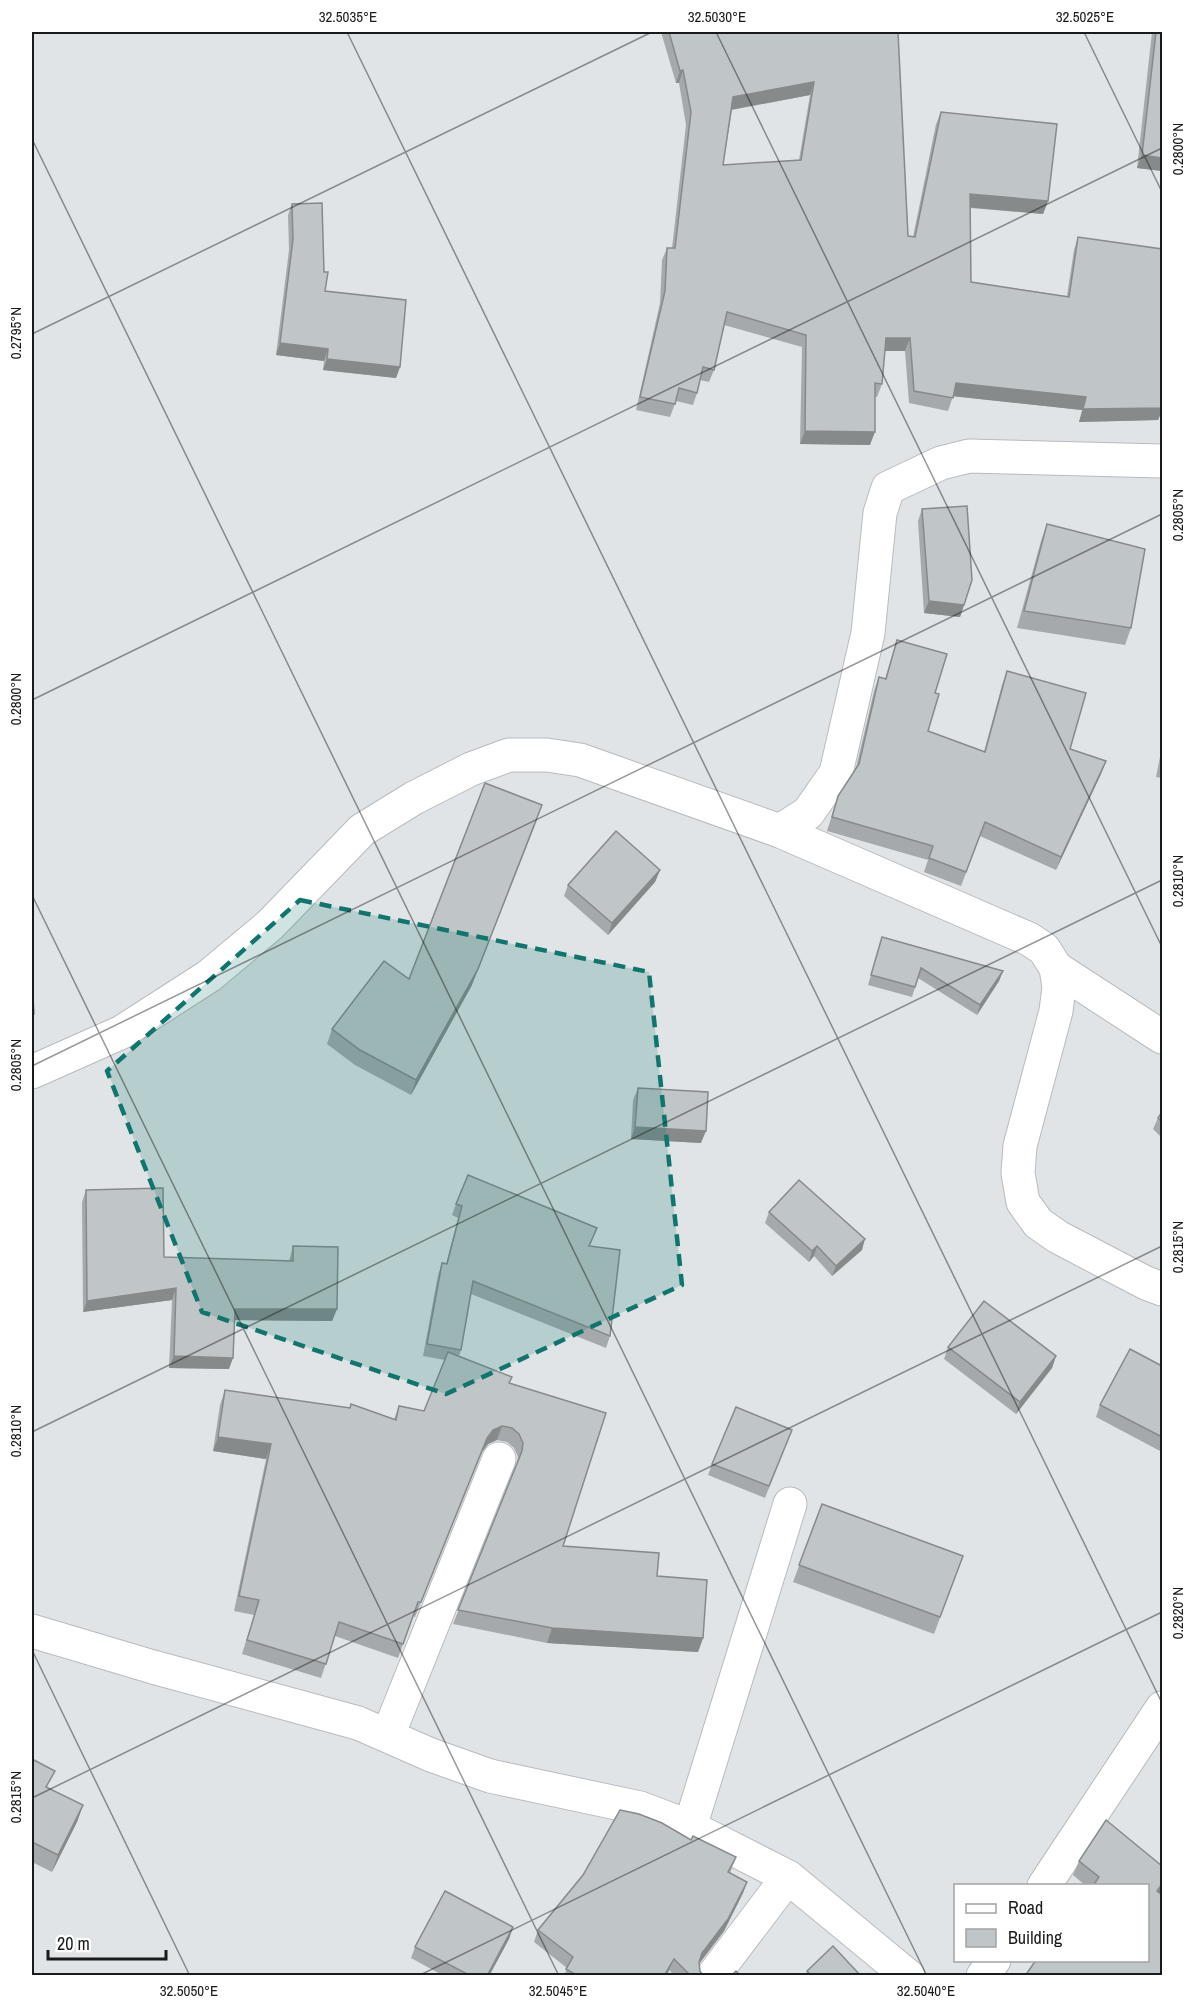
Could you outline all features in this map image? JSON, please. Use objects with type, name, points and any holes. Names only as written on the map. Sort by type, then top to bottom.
[{"type":"street","points":[[780,831],[808,813],[837,773],[868,633],[880,513],[888,488],[941,463],[969,456],[1162,461]]},
{"type":"street","points":[[32,1072],[122,1032],[209,976],[270,925],[362,830],[414,798],[471,769],[509,755],[547,755],[580,760],[780,831],[1029,939],[1044,949],[1056,968],[1059,987],[1056,1011],[1020,1146],[1018,1173],[1023,1202],[1038,1223],[1059,1237],[1146,1283],[1162,1289]]},
{"type":"street","points":[[1056,968],[1162,1037]]},
{"type":"street","points":[[388,1735],[499,1459]]},
{"type":"street","points":[[690,1827],[790,1504]]},
{"type":"street","points":[[32,1631],[358,1723],[431,1755],[490,1776],[640,1808],[690,1827],[788,1877],[908,1976]]},
{"type":"street","points":[[1045,1884],[1162,1708]]},
{"type":"street","points":[[713,1976],[788,1877]]},
{"type":"street","points":[[983,1976],[993,1962]]},
{"type":"highlighted area","points":[[300,900],[649,972],[682,1285],[446,1394],[202,1312],[107,1071]]},
{"type":"building","points":[[669,32],[898,32],[908,236],[915,237],[941,112],[1057,124],[1048,201],[970,194],[971,282],[1069,297],[1078,237],[1162,249],[1162,408],[1083,409],[1086,397],[956,383],[953,398],[914,391],[910,338],[886,338],[882,384],[875,383],[875,432],[805,431],[806,335],[727,312],[714,370],[703,367],[697,393],[679,388],[675,404],[640,397],[665,291],[667,248],[675,248],[691,112],[683,70],[680,71]],"holes":[[[814,82],[801,160],[723,165],[733,97]]]},
{"type":"building","points":[[1156,32],[1162,32],[1162,158],[1142,155]]},
{"type":"building","points":[[322,203],[324,272],[328,272],[325,291],[406,300],[400,367],[327,359],[328,349],[280,343],[293,239],[292,204]]},
{"type":"building","points":[[967,506],[972,580],[964,605],[929,601],[922,509]]},
{"type":"building","points":[[1047,524],[1145,549],[1131,628],[1024,611]]},
{"type":"building","points":[[897,640],[947,654],[935,693],[939,694],[928,731],[985,752],[1007,671],[1086,693],[1070,749],[1106,761],[1061,857],[985,822],[966,872],[929,858],[933,846],[832,817],[838,796],[859,764],[879,677],[886,679]]},
{"type":"building","points":[[485,783],[542,805],[478,969],[416,1080],[360,1050],[332,1029],[384,961],[409,979]]},
{"type":"building","points":[[616,831],[660,870],[612,923],[568,885]]},
{"type":"building","points":[[882,937],[1003,971],[980,1005],[921,968],[915,987],[871,975]]},
{"type":"building","points":[[32,978],[34,1014],[32,1014]]},
{"type":"building","points":[[638,1088],[708,1092],[706,1131],[635,1127]]},
{"type":"building","points":[[468,1175],[597,1228],[589,1246],[620,1250],[610,1336],[473,1281],[461,1350],[427,1344],[442,1263],[447,1264],[462,1206],[456,1204]]},
{"type":"building","points":[[799,1180],[865,1239],[836,1266],[817,1246],[812,1251],[769,1212]]},
{"type":"building","points":[[163,1188],[164,1257],[293,1261],[293,1246],[338,1247],[337,1309],[235,1309],[233,1358],[174,1356],[176,1288],[87,1301],[86,1190]]},
{"type":"building","points":[[984,1301],[1056,1356],[1020,1402],[948,1347]]},
{"type":"building","points":[[1130,1349],[1162,1366],[1162,1437],[1100,1405]]},
{"type":"building","points":[[448,1352],[512,1377],[509,1383],[606,1413],[563,1546],[659,1553],[657,1576],[707,1580],[703,1638],[552,1628],[458,1610],[522,1451],[523,1443],[519,1434],[512,1428],[502,1426],[493,1430],[487,1438],[421,1602],[418,1602],[403,1644],[339,1622],[326,1664],[247,1640],[259,1600],[239,1596],[271,1444],[218,1437],[225,1390],[350,1408],[351,1404],[396,1420],[399,1406],[424,1411]]},
{"type":"building","points":[[736,1407],[792,1430],[769,1486],[712,1464]]},
{"type":"building","points":[[822,1504],[963,1556],[940,1617],[799,1565]]},
{"type":"building","points":[[32,1759],[55,1771],[46,1787],[83,1805],[58,1855],[32,1842]]},
{"type":"building","points":[[620,1810],[662,1823],[691,1840],[693,1836],[736,1857],[728,1872],[747,1882],[728,1919],[702,1953],[699,1962],[703,1976],[691,1976],[674,1959],[664,1976],[578,1976],[566,1969],[573,1957],[538,1930],[583,1875]]},
{"type":"building","points":[[1106,1820],[1162,1866],[1162,1884],[1157,1891],[1162,1895],[1162,1976],[1025,1976],[1035,1962],[1149,1962],[1149,1884],[1094,1884],[1099,1877],[1079,1861]]},
{"type":"building","points":[[445,1891],[513,1927],[487,1976],[471,1976],[415,1947]]},
{"type":"building","points":[[833,1946],[861,1976],[812,1976],[807,1971]]},
{"type":"building","points":[[736,1971],[741,1976],[731,1976]]}]
